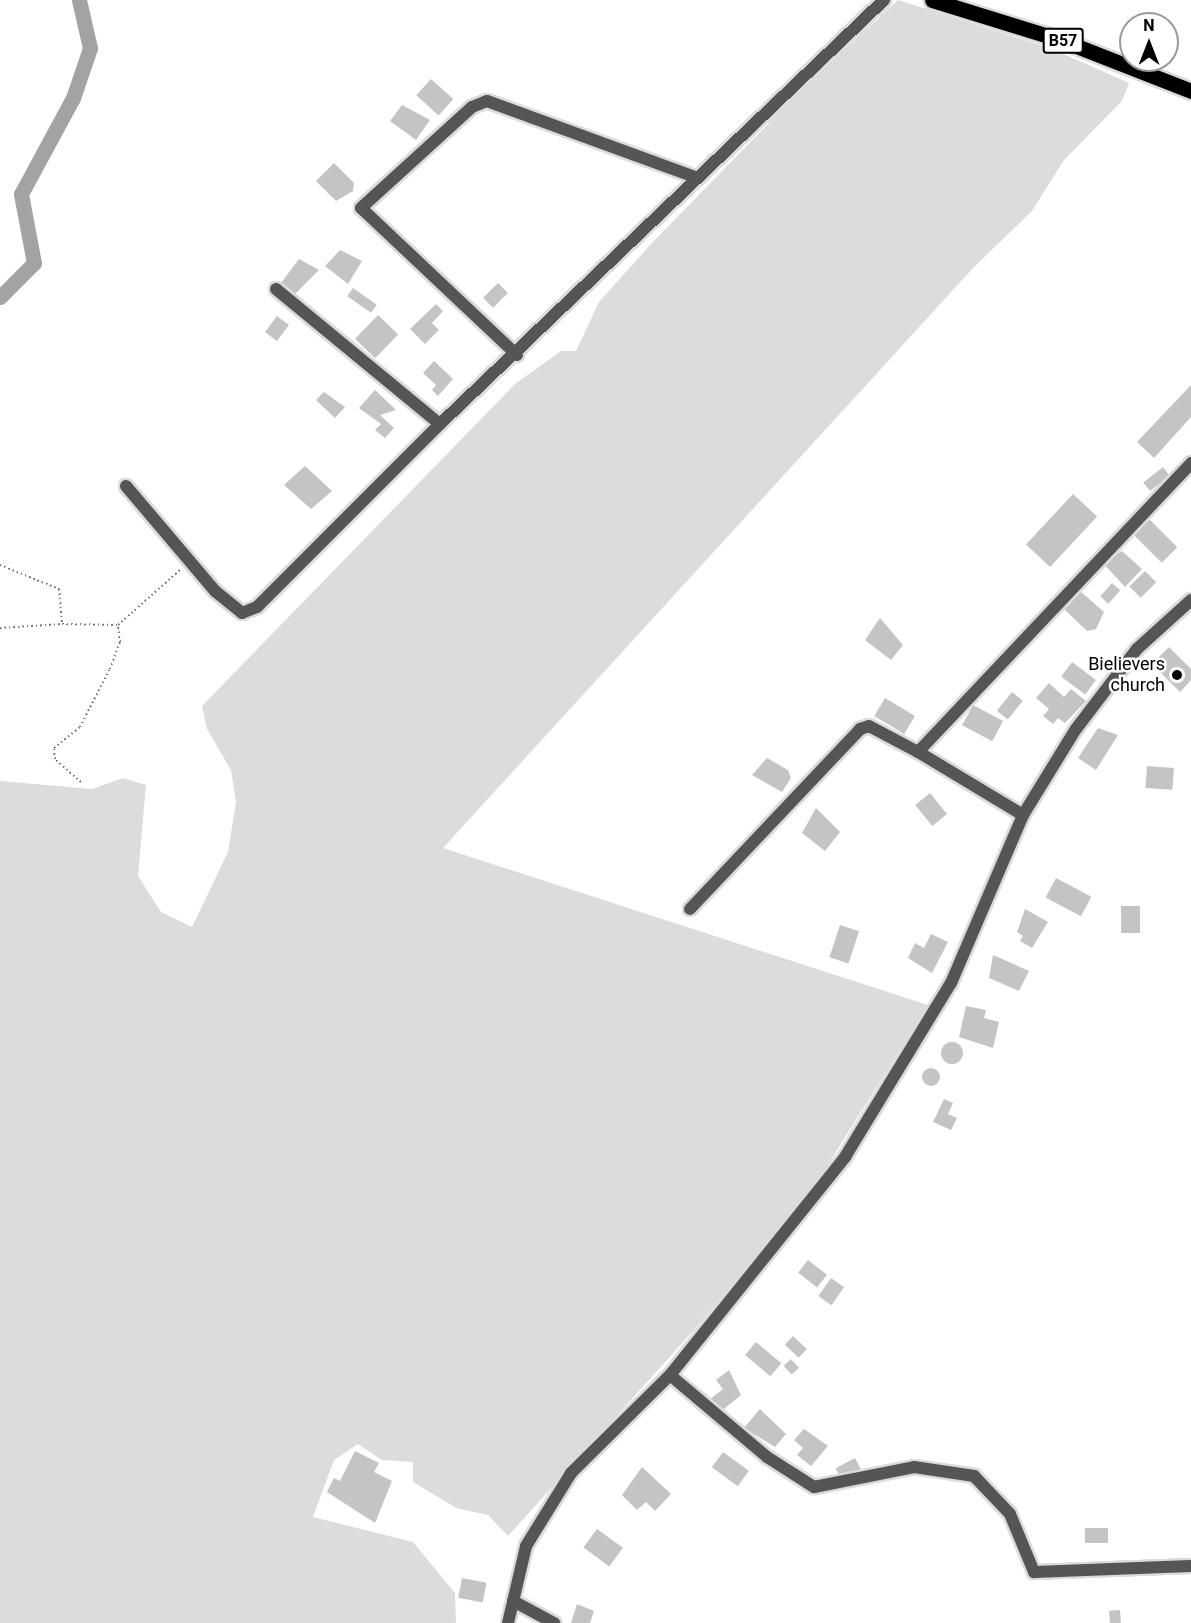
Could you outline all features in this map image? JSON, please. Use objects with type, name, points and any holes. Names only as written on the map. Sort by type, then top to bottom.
[{"type":"main road","name":"B57","points":[[932,0],[1061,40],[1191,91]]},
{"type":"street","points":[[126,486],[193,560],[215,591],[242,613],[257,608],[440,424],[517,355],[697,178],[884,0]]},
{"type":"street","points":[[517,355],[362,208],[472,107],[487,101],[697,178]]},
{"type":"street","points":[[276,289],[440,424]]},
{"type":"street","points":[[918,752],[1191,463]]},
{"type":"street","points":[[508,1623],[526,1546],[571,1473],[670,1375],[845,1157],[951,983],[1023,815],[1076,729],[1137,649],[1191,600]]},
{"type":"street","points":[[690,909],[860,729],[869,726],[918,752],[1023,815]]},
{"type":"street","points":[[670,1375],[766,1457],[814,1487],[914,1467],[974,1476],[1010,1514],[1034,1572],[1191,1566]]},
{"type":"street","points":[[513,1601],[554,1623]]},
{"type":"path","points":[[0,628],[62,624],[118,625],[193,560]]},
{"type":"path","points":[[0,565],[59,589],[62,624]]},
{"type":"path","points":[[81,782],[55,759],[54,748],[80,727],[110,669],[120,642],[118,625]]},
{"type":"shaded area","points":[[898,0],[1050,48],[1129,83],[1122,101],[1064,160],[1032,211],[974,267],[443,848],[928,1005],[817,1182],[694,1330],[508,1536],[488,1515],[456,1508],[413,1482],[413,1462],[382,1460],[358,1444],[334,1460],[313,1517],[413,1542],[455,1593],[456,1623],[0,1623],[0,781],[92,789],[123,778],[146,785],[138,876],[161,912],[192,927],[228,852],[236,802],[231,770],[207,729],[202,706],[515,384],[561,351],[576,351],[599,302],[650,245],[796,95]]},
{"type":"building","points":[[431,79],[453,99],[439,115],[416,95]]},
{"type":"building","points":[[402,105],[430,120],[416,140],[390,121]]},
{"type":"building","points":[[334,163],[354,183],[353,191],[336,201],[316,181]]},
{"type":"building","points":[[340,250],[362,261],[348,284],[325,266]]},
{"type":"building","points":[[299,259],[319,270],[295,294],[281,283]]},
{"type":"building","points":[[498,283],[508,293],[493,308],[483,298]]},
{"type":"building","points":[[353,288],[377,305],[371,313],[347,296]]},
{"type":"building","points":[[436,304],[443,311],[432,323],[439,330],[425,344],[410,329]]},
{"type":"building","points":[[378,315],[398,334],[375,358],[355,339]]},
{"type":"building","points":[[277,316],[289,325],[277,341],[265,332]]},
{"type":"building","points":[[434,361],[453,379],[438,396],[432,390],[436,385],[423,373]]},
{"type":"building","points":[[1191,385],[1191,417],[1154,458],[1137,442]]},
{"type":"building","points":[[375,390],[396,410],[380,415],[394,428],[385,438],[375,430],[381,424],[359,408]]},
{"type":"building","points":[[324,392],[345,407],[335,418],[316,400]]},
{"type":"building","points":[[305,466],[332,491],[311,509],[284,485]]},
{"type":"building","points":[[1163,467],[1170,476],[1150,491],[1143,482]]},
{"type":"building","points":[[1073,494],[1097,517],[1050,567],[1026,544]]},
{"type":"building","points":[[1149,519],[1177,547],[1162,563],[1133,535]]},
{"type":"building","points":[[1122,551],[1142,569],[1125,587],[1103,563]]},
{"type":"building","points":[[1145,571],[1156,582],[1141,598],[1129,587]]},
{"type":"building","points":[[1112,583],[1120,590],[1108,604],[1100,597]]},
{"type":"building","points":[[1080,591],[1104,612],[1096,629],[1087,631],[1064,609]]},
{"type":"building","points":[[880,618],[903,645],[891,660],[865,640]]},
{"type":"building","name":"Bielievers church","points":[[1169,647],[1191,669],[1191,680],[1180,692],[1152,664]]},
{"type":"building","points":[[1072,662],[1096,680],[1085,694],[1061,676]]},
{"type":"building","points":[[1049,683],[1064,697],[1071,689],[1086,701],[1065,723],[1058,718],[1053,724],[1043,716],[1049,709],[1036,698]]},
{"type":"building","points":[[1012,692],[1023,701],[1008,719],[997,711]]},
{"type":"building","points":[[885,698],[915,716],[904,734],[874,716]]},
{"type":"building","points":[[973,705],[1003,721],[992,741],[962,725]]},
{"type":"building","points":[[1098,728],[1118,735],[1096,770],[1078,758]]},
{"type":"building","points":[[767,758],[788,770],[791,778],[782,792],[752,775]]},
{"type":"building","points":[[1147,766],[1174,768],[1172,790],[1145,788]]},
{"type":"building","points":[[930,793],[947,814],[932,826],[915,805]]},
{"type":"building","points":[[816,808],[840,832],[825,851],[802,833]]},
{"type":"building","points":[[1056,878],[1091,897],[1081,916],[1046,897]]},
{"type":"building","points":[[1121,906],[1140,906],[1140,933],[1121,933]]},
{"type":"building","points":[[1025,909],[1048,922],[1032,948],[1020,941],[1023,936],[1017,932]]},
{"type":"building","points":[[840,925],[859,931],[849,964],[829,957]]},
{"type":"building","points":[[931,934],[948,942],[932,973],[908,958],[915,943],[924,948]]},
{"type":"building","points":[[993,955],[1029,971],[1019,991],[989,978]]},
{"type":"building","points":[[966,1006],[986,1010],[984,1018],[999,1022],[993,1048],[959,1037]]},
{"type":"building","points":[[952,1042],[962,1049],[963,1053],[956,1063],[952,1064],[942,1057],[941,1053],[948,1043]]},
{"type":"building","points":[[927,1068],[935,1068],[940,1073],[938,1084],[927,1086],[922,1081],[922,1073]]},
{"type":"building","points":[[944,1099],[953,1103],[948,1114],[957,1118],[951,1130],[933,1122]]},
{"type":"building","points":[[808,1260],[827,1275],[817,1287],[798,1273]]},
{"type":"building","points":[[831,1278],[844,1287],[831,1305],[818,1296]]},
{"type":"building","points":[[793,1336],[807,1349],[799,1358],[785,1345]]},
{"type":"building","points":[[756,1342],[781,1363],[770,1376],[745,1355]]},
{"type":"building","points":[[791,1359],[799,1368],[792,1375],[784,1366]]},
{"type":"building","points":[[729,1370],[741,1395],[719,1413],[709,1400],[723,1389],[716,1380]]},
{"type":"building","points":[[760,1409],[786,1434],[775,1447],[744,1428]]},
{"type":"building","points":[[804,1429],[828,1446],[811,1466],[797,1455],[803,1448],[794,1440]]},
{"type":"building","points":[[355,1451],[379,1463],[374,1472],[392,1481],[375,1523],[327,1492],[334,1478],[340,1481]]},
{"type":"building","points":[[723,1452],[749,1471],[738,1486],[712,1467]]},
{"type":"building","points":[[855,1458],[863,1473],[844,1483],[836,1468]]},
{"type":"building","points":[[642,1467],[671,1494],[655,1511],[646,1502],[637,1510],[622,1495]]},
{"type":"building","points":[[1085,1528],[1108,1528],[1108,1543],[1085,1543]]},
{"type":"building","points":[[597,1529],[623,1548],[609,1566],[583,1548]]},
{"type":"building","points":[[462,1578],[487,1583],[483,1602],[458,1598]]},
{"type":"building","points":[[577,1604],[594,1611],[590,1623],[571,1623]]},
{"type":"building","points":[[1120,1610],[1121,1623],[1110,1623],[1109,1611]]},
{"type":"waterway","points":[[0,297],[34,263],[21,194],[73,98],[90,48],[79,0]]},
{"type":"place","name":"Bielievers church","points":[[1177,675]]}]
